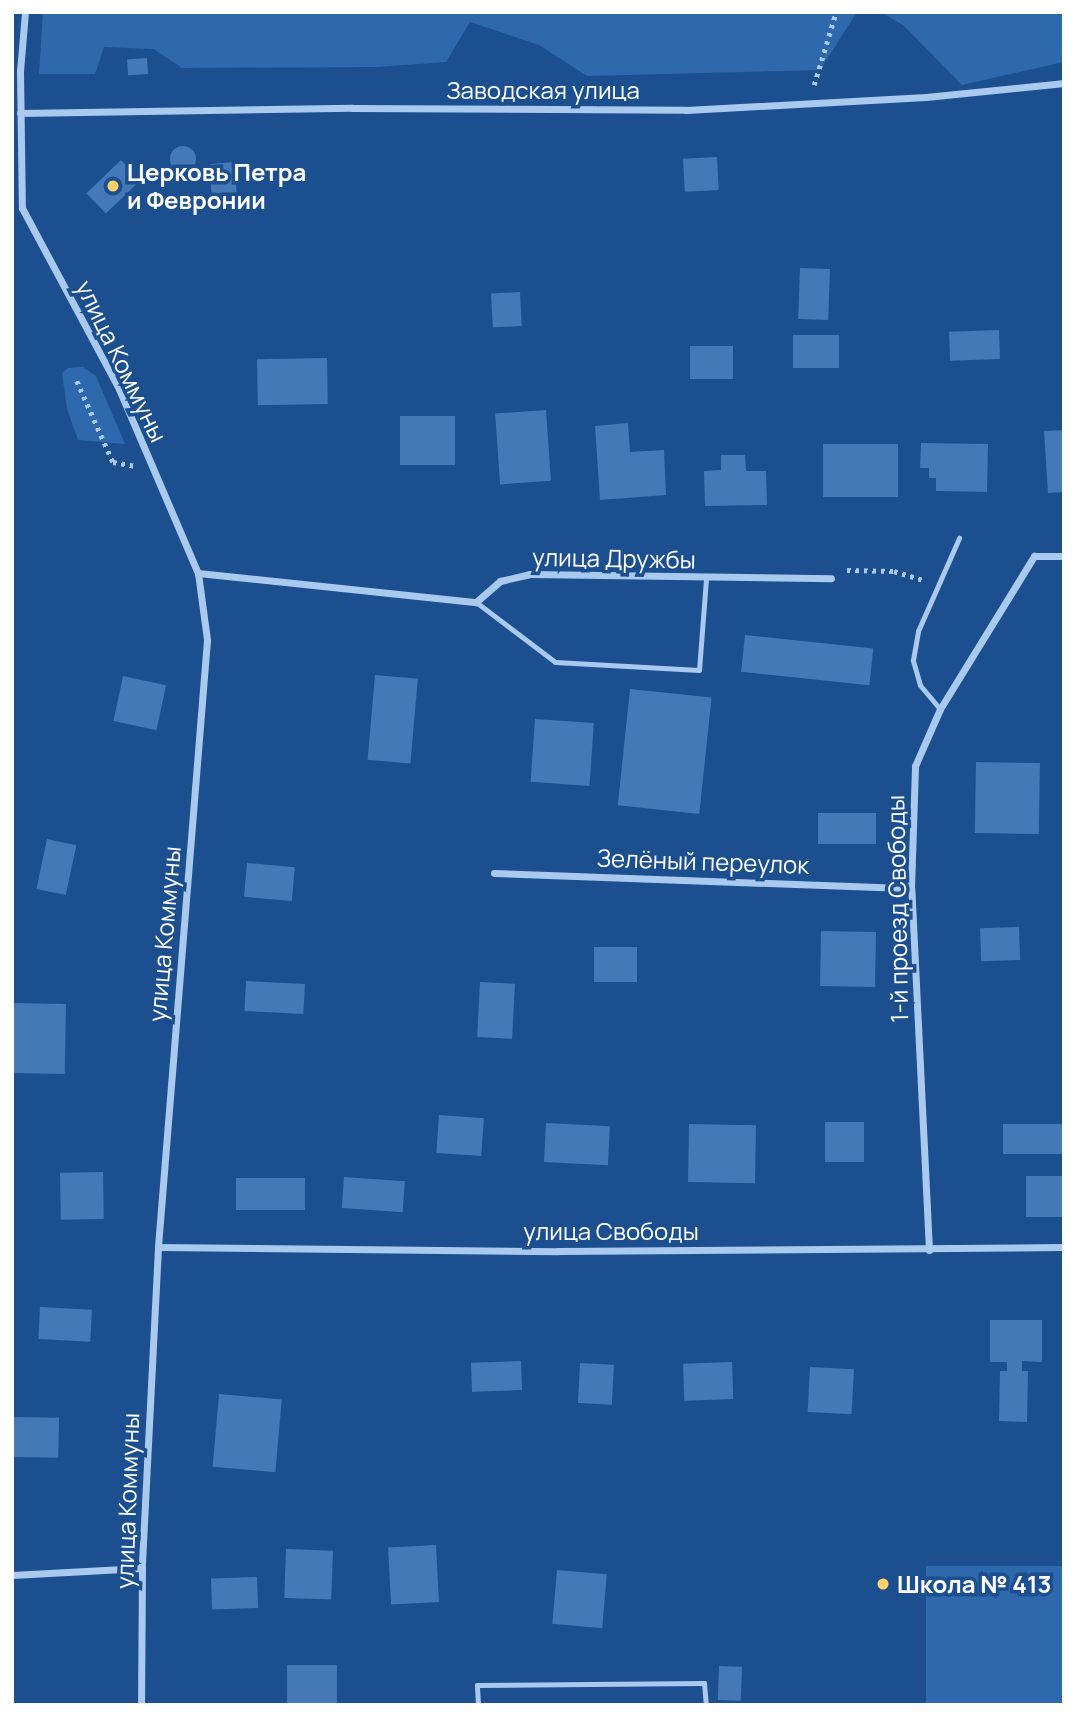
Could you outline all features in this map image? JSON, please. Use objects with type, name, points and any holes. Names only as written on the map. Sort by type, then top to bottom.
[{"type":"street","points":[[20,113],[16,71],[24,12]]},
{"type":"street","name":"Заводская улица","points":[[20,113],[352,108],[686,110],[809,101],[926,97],[1064,83]]},
{"type":"street","name":"улица Коммуны","points":[[20,113],[22,208],[119,389],[198,573],[207,640],[159,1247],[142,1568],[141,1705]]},
{"type":"street","name":"1-й проезд Свободы","points":[[929,1250],[911,888],[915,766],[940,709],[1034,556],[1064,556]]},
{"type":"street","points":[[198,573],[476,602]]},
{"type":"street","name":"улица Дружбы","points":[[476,602],[500,581],[530,573],[831,578]]},
{"type":"street","name":"Зелёный переулок","points":[[494,873],[911,888]]},
{"type":"street","name":"улица Свободы","points":[[159,1247],[929,1250],[1064,1247]]},
{"type":"street","points":[[12,1576],[142,1568]]},
{"type":"lane","points":[[940,709],[920,685],[913,660],[918,631],[960,538]]},
{"type":"lane","points":[[476,602],[555,662],[699,670],[706,578]]},
{"type":"lane","points":[[478,1705],[477,1685],[704,1683],[706,1705]]},
{"type":"path","points":[[809,101],[836,12]]},
{"type":"path","points":[[77,382],[113,463],[145,467]]},
{"type":"path","points":[[831,578],[841,570],[894,571],[938,585]]},
{"type":"shaded area","points":[[43,12],[857,12],[820,70],[587,76],[539,45],[470,22],[446,62],[378,67],[182,68],[154,49],[104,47],[95,74],[39,74]]},
{"type":"shaded area","points":[[881,12],[1064,12],[1064,62],[962,85],[903,25]]},
{"type":"shaded area","points":[[83,367],[96,376],[125,444],[78,440],[67,409],[62,373],[68,368]]},
{"type":"shaded area","points":[[926,1566],[1064,1566],[1064,1705],[926,1705]]},
{"type":"building","points":[[147,58],[148,74],[128,75],[127,59]]},
{"type":"building","points":[[183,146],[192,150],[196,159],[192,168],[183,172],[174,168],[170,159],[174,150]]},
{"type":"building","points":[[717,157],[719,190],[685,192],[683,159]]},
{"type":"building","name":"Церковь Петра и Февронии","points":[[121,160],[140,180],[106,213],[86,193]]},
{"type":"building","points":[[234,162],[238,209],[213,211],[209,164]]},
{"type":"building","points":[[800,268],[830,269],[828,320],[798,319]]},
{"type":"building","points":[[520,292],[522,326],[493,327],[491,294]]},
{"type":"building","points":[[999,330],[1000,359],[950,361],[949,332]]},
{"type":"building","points":[[793,335],[839,335],[839,368],[793,368]]},
{"type":"building","points":[[690,346],[733,346],[733,379],[690,379]]},
{"type":"building","points":[[327,358],[328,404],[258,405],[257,359]]},
{"type":"building","points":[[546,410],[551,481],[500,484],[495,414]]},
{"type":"building","points":[[400,416],[455,416],[455,465],[400,465]]},
{"type":"building","points":[[628,423],[630,452],[664,450],[666,495],[600,500],[595,426]]},
{"type":"building","points":[[1064,430],[1064,492],[1048,493],[1044,431]]},
{"type":"building","points":[[921,443],[988,444],[987,492],[936,491],[936,478],[929,478],[929,468],[920,468]]},
{"type":"building","points":[[823,444],[898,444],[898,497],[823,497]]},
{"type":"building","points":[[721,455],[745,455],[746,471],[766,471],[767,505],[705,506],[704,471],[721,470]]},
{"type":"building","points":[[745,635],[873,648],[869,685],[741,672]]},
{"type":"building","points":[[375,675],[418,679],[410,763],[368,760]]},
{"type":"building","points":[[123,676],[166,685],[156,730],[113,721]]},
{"type":"building","points":[[630,689],[712,698],[699,814],[618,805]]},
{"type":"building","points":[[535,719],[594,723],[589,786],[531,782]]},
{"type":"building","points":[[976,762],[1040,763],[1039,834],[975,833]]},
{"type":"building","points":[[818,813],[876,813],[876,844],[818,844]]},
{"type":"building","points":[[47,839],[76,845],[66,895],[36,889]]},
{"type":"building","points":[[247,863],[295,867],[292,901],[244,897]]},
{"type":"building","points":[[1019,927],[1020,960],[981,961],[980,928]]},
{"type":"building","points":[[821,931],[876,932],[875,987],[820,986]]},
{"type":"building","points":[[594,947],[637,947],[637,982],[594,982]]},
{"type":"building","points":[[246,981],[305,984],[303,1014],[244,1011]]},
{"type":"building","points":[[480,982],[515,984],[512,1039],[477,1037]]},
{"type":"building","points":[[13,1003],[66,1004],[65,1074],[12,1073]]},
{"type":"building","points":[[439,1115],[484,1118],[481,1156],[436,1153]]},
{"type":"building","points":[[825,1122],[864,1122],[864,1162],[825,1162]]},
{"type":"building","points":[[546,1123],[610,1126],[608,1165],[544,1162]]},
{"type":"building","points":[[689,1124],[756,1125],[755,1183],[688,1182]]},
{"type":"building","points":[[1003,1124],[1064,1124],[1064,1154],[1003,1154]]},
{"type":"building","points":[[103,1172],[104,1219],[61,1220],[60,1173]]},
{"type":"building","points":[[1026,1176],[1064,1176],[1064,1217],[1026,1217]]},
{"type":"building","points":[[344,1177],[405,1181],[403,1212],[342,1208]]},
{"type":"building","points":[[236,1178],[305,1178],[305,1210],[236,1210]]},
{"type":"building","points":[[40,1307],[92,1310],[90,1342],[38,1339]]},
{"type":"building","points":[[990,1320],[1042,1320],[1042,1362],[1022,1361],[1022,1371],[1028,1371],[1027,1422],[999,1421],[1000,1371],[1007,1371],[1007,1362],[990,1362]]},
{"type":"building","points":[[521,1361],[522,1390],[472,1392],[471,1363]]},
{"type":"building","points":[[732,1362],[733,1399],[684,1401],[683,1364]]},
{"type":"building","points":[[580,1363],[614,1365],[612,1405],[578,1403]]},
{"type":"building","points":[[810,1367],[854,1369],[852,1414],[808,1412]]},
{"type":"building","points":[[219,1394],[282,1399],[275,1472],[213,1467]]},
{"type":"building","points":[[12,1417],[59,1418],[58,1458],[12,1457]]},
{"type":"building","points":[[436,1545],[439,1602],[391,1604],[388,1548]]},
{"type":"building","points":[[286,1549],[333,1551],[331,1600],[284,1598]]},
{"type":"building","points":[[557,1570],[607,1574],[602,1628],[552,1624]]},
{"type":"building","points":[[257,1577],[258,1608],[212,1610],[211,1579]]},
{"type":"building","points":[[287,1665],[337,1665],[337,1705],[287,1705]]},
{"type":"building","points":[[719,1666],[742,1667],[741,1701],[718,1700]]},
{"type":"place","name":"Церковь Петра и Февронии","points":[[113,186]]},
{"type":"place","name":"Школа № 413","points":[[883,1584]]}]
